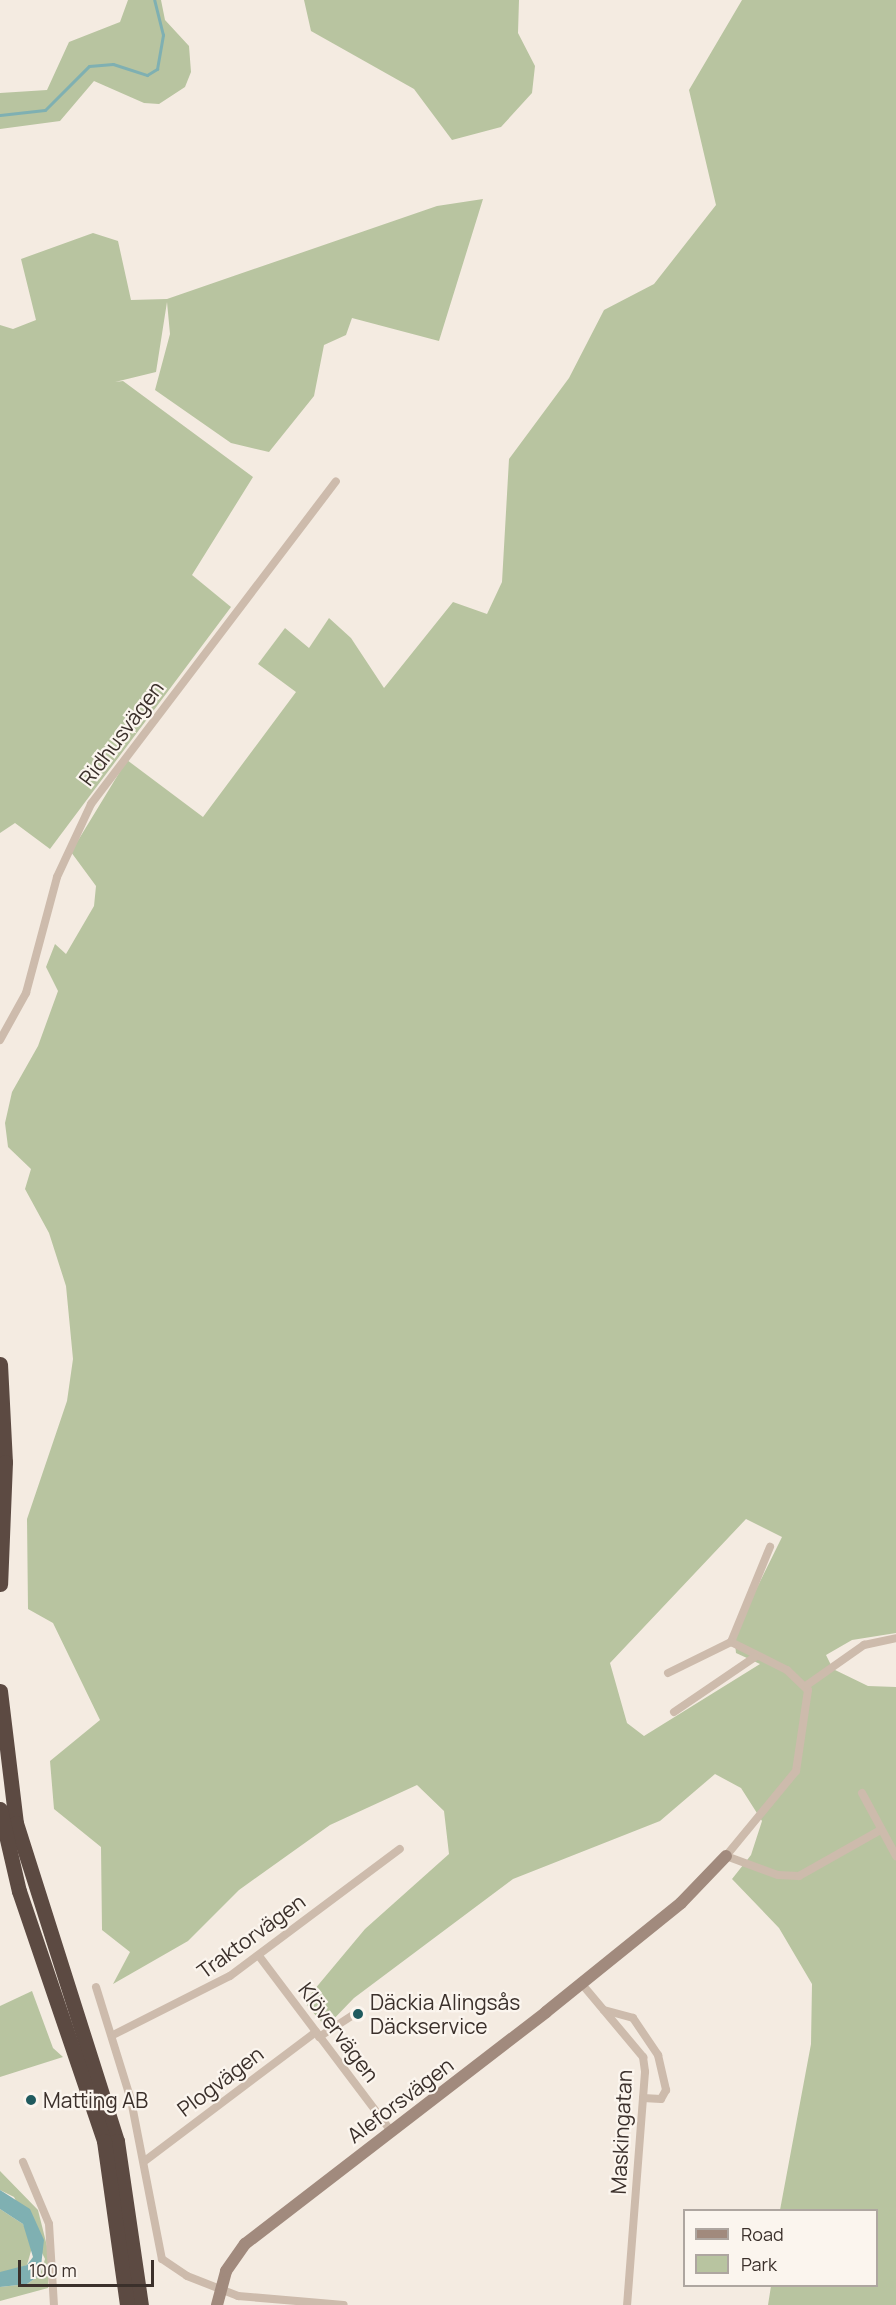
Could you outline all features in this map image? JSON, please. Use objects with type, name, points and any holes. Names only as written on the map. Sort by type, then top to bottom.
[{"type":"highway","points":[[0,1364],[5,1462],[0,1584]]},
{"type":"highway","points":[[0,1691],[16,1823],[117,2141],[141,2305]]},
{"type":"highway","points":[[0,1809],[19,1891],[104,2141],[127,2305]]},
{"type":"street","name":"Ridhusvägen","points":[[0,1040],[26,993],[57,877],[90,804],[336,481]]},
{"type":"street","points":[[668,1673],[731,1642],[770,1547]]},
{"type":"street","points":[[731,1642],[807,1685],[864,1646],[896,1638]]},
{"type":"street","points":[[674,1712],[754,1656]]},
{"type":"street","name":"Aleforsvägen","points":[[220,2290],[245,2244],[681,1903],[726,1856],[796,1771],[807,1685]]},
{"type":"street","points":[[862,1793],[879,1831],[896,1856]]},
{"type":"street","points":[[726,1856],[778,1875],[799,1876],[879,1831]]},
{"type":"street","name":"Traktorvägen","points":[[113,2035],[203,1994],[259,1956],[400,1849]]},
{"type":"street","name":"Klövervägen","points":[[259,1956],[391,2131]]},
{"type":"street","name":"Maskingatan","points":[[581,1983],[643,2057],[643,2098],[627,2305]]},
{"type":"street","points":[[96,1987],[113,2035],[146,2160],[162,2259],[220,2290],[344,2305]]},
{"type":"street","points":[[604,2010],[633,2018],[658,2055],[666,2090],[662,2099],[643,2098]]},
{"type":"street","name":"Plogvägen","points":[[146,2160],[317,2035],[356,2013]]},
{"type":"street","points":[[23,2162],[49,2224],[54,2305]]},
{"type":"street","points":[[218,2305],[220,2290]]},
{"type":"green space","points":[[128,0],[161,0],[165,20],[189,46],[191,72],[185,87],[159,104],[144,103],[94,81],[60,121],[0,129],[0,93],[47,90],[69,42],[120,22]]},
{"type":"green space","points":[[304,0],[519,0],[518,33],[535,66],[532,93],[501,127],[452,140],[414,89],[311,31]]},
{"type":"green space","points":[[742,0],[896,0],[896,1633],[852,1640],[826,1655],[833,1669],[868,1686],[896,1687],[896,2305],[768,2305],[771,2287],[878,2287],[878,2209],[780,2209],[811,2044],[812,1984],[779,1928],[732,1879],[751,1855],[762,1821],[741,1788],[715,1774],[660,1821],[513,1879],[354,1998],[326,2027],[304,2002],[365,1929],[449,1854],[444,1811],[417,1785],[330,1825],[239,1890],[188,1941],[113,1984],[130,1952],[102,1930],[101,1847],[54,1809],[50,1761],[100,1720],[53,1623],[28,1609],[27,1519],[67,1401],[73,1359],[66,1286],[49,1233],[25,1189],[31,1169],[8,1147],[5,1123],[12,1092],[38,1046],[58,991],[46,967],[55,944],[66,954],[94,906],[96,886],[71,852],[127,760],[203,817],[296,692],[258,664],[285,628],[309,648],[329,618],[351,638],[384,688],[453,602],[487,614],[502,582],[509,459],[569,378],[604,310],[654,284],[716,205],[689,90]],"holes":[[[746,1519],[782,1537],[734,1634],[736,1653],[760,1664],[644,1736],[627,1723],[610,1663]]]},
{"type":"green space","points":[[483,199],[439,341],[352,318],[346,335],[324,345],[314,396],[269,452],[231,443],[155,390],[170,334],[167,302],[156,372],[115,382],[123,381],[253,477],[192,575],[231,607],[50,849],[15,823],[0,833],[0,325],[13,329],[36,320],[21,259],[93,233],[118,241],[131,300],[167,299],[437,206]]},
{"type":"green space","points":[[32,1991],[53,2048],[63,2057],[0,2077],[0,2006]]},
{"type":"green space","points":[[0,2171],[38,2210],[50,2258],[48,2288],[0,2301],[0,2287],[27,2284],[40,2275],[45,2259],[14,2197],[0,2190]]},
{"type":"green space","points":[[0,2209],[23,2224],[33,2244],[27,2265],[8,2272],[0,2272]]},
{"type":"water","points":[[0,2190],[30,2209],[44,2240],[40,2275],[27,2284],[0,2287],[0,2272],[27,2265],[33,2257],[23,2224],[0,2209]]},
{"type":"waterway","points":[[0,115],[45,110],[89,66],[113,64],[147,75],[157,69],[163,35],[154,0]]},
{"type":"place","name":"Däckia Alingsås Däckservice","points":[[358,2014]]},
{"type":"place","name":"Matting AB","points":[[31,2100]]}]
